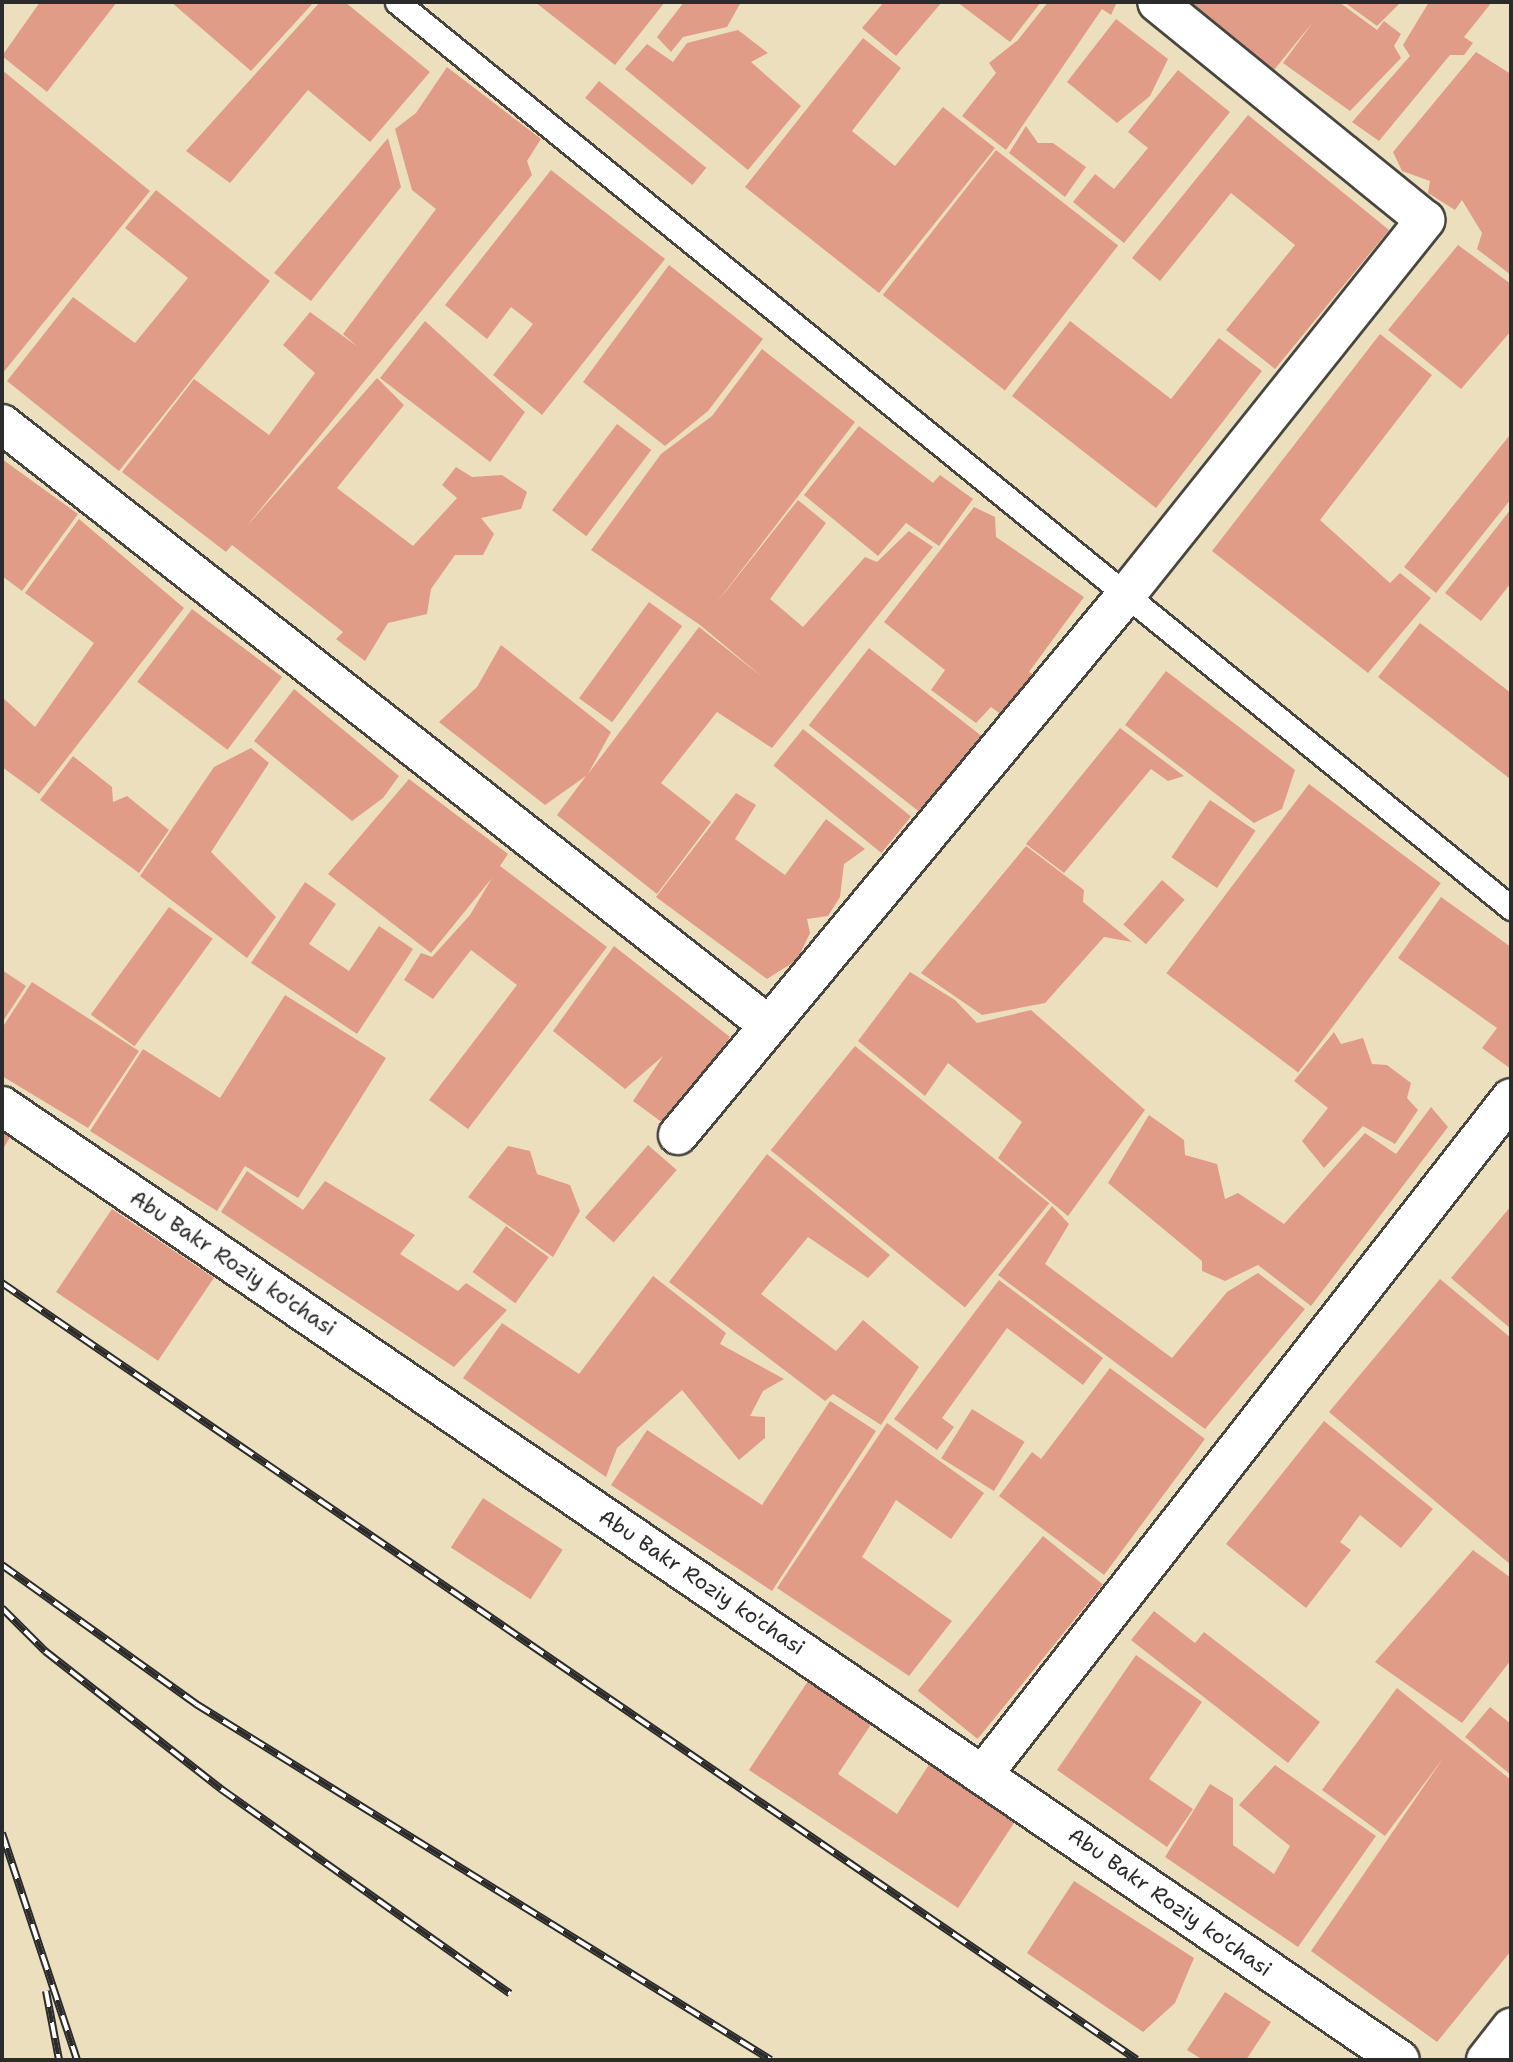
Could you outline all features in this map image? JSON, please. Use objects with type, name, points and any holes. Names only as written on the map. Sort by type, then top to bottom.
[{"type":"street","points":[[678,1135],[767,1024],[1126,595],[1425,220],[1157,2]]},
{"type":"street","points":[[2,424],[767,1024]]},
{"type":"street","points":[[984,1773],[1511,1098]]},
{"type":"street","name":"Abu Bakr Roziy ko'chasi","points":[[2,1106],[984,1773],[1400,2060]]},
{"type":"street","points":[[1486,2060],[1511,2028]]},
{"type":"lane","points":[[397,2],[1511,908]]},
{"type":"building","points":[[40,2],[117,2],[47,92],[2,56]]},
{"type":"building","points":[[171,2],[314,2],[251,71]]},
{"type":"building","points":[[320,2],[345,2],[430,72],[370,142],[308,90],[230,183],[186,151]]},
{"type":"building","points":[[535,2],[665,2],[615,65]]},
{"type":"building","points":[[684,2],[741,2],[727,27],[683,37],[671,52],[657,37]]},
{"type":"building","points":[[884,2],[942,2],[896,56],[862,28]]},
{"type":"building","points":[[957,2],[1041,2],[1010,42]]},
{"type":"building","points":[[1048,2],[1117,2],[1111,15],[1102,9],[1006,150],[962,116],[996,73],[989,63],[1018,40]]},
{"type":"building","points":[[1190,2],[1339,2],[1377,30],[1384,21],[1401,34],[1394,46],[1401,58],[1350,111],[1283,63],[1313,22],[1274,70]]},
{"type":"building","points":[[1344,2],[1401,2],[1377,26]]},
{"type":"building","points":[[1429,2],[1492,2],[1464,37],[1473,43],[1464,55],[1450,55],[1379,141],[1352,122],[1410,56],[1403,45]]},
{"type":"building","points":[[1116,19],[1168,59],[1150,96],[1117,123],[1067,82]]},
{"type":"building","points":[[738,30],[768,53],[751,62],[801,106],[748,170],[625,69],[647,44],[673,62],[687,43]]},
{"type":"building","points":[[863,38],[901,68],[852,131],[895,166],[943,107],[995,148],[879,293],[745,187]]},
{"type":"building","points":[[1476,52],[1511,74],[1511,275],[1477,249],[1482,233],[1462,200],[1455,210],[1428,193],[1430,181],[1402,171],[1393,152]]},
{"type":"building","points":[[447,67],[541,139],[527,161],[532,175],[246,527],[377,378],[404,405],[337,488],[413,546],[457,498],[442,485],[456,467],[472,477],[502,475],[527,492],[521,509],[481,518],[494,534],[483,555],[455,555],[431,589],[427,614],[388,623],[365,661],[336,639],[343,632],[232,545],[226,552],[122,472],[194,379],[269,435],[315,373],[283,345],[310,312],[358,347],[343,334],[436,209],[412,190],[395,129],[416,113]]},
{"type":"building","points":[[2,70],[150,191],[2,374]]},
{"type":"building","points":[[1178,70],[1230,112],[1124,243],[1073,202],[1095,174],[1114,189],[1148,148],[1128,132]]},
{"type":"building","points":[[599,81],[706,168],[692,185],[585,98]]},
{"type":"building","points":[[1248,115],[1389,230],[1275,369],[1226,330],[1295,245],[1231,193],[1160,281],[1132,258]]},
{"type":"building","points":[[1026,126],[1038,143],[1053,143],[1086,167],[1065,197],[1009,153]]},
{"type":"building","points":[[388,138],[401,187],[311,301],[274,273]]},
{"type":"building","points":[[996,150],[1118,245],[1005,390],[883,295]]},
{"type":"building","points":[[551,170],[665,259],[542,415],[493,375],[533,324],[511,307],[487,339],[445,305]]},
{"type":"building","points":[[156,190],[270,281],[119,471],[7,381],[73,297],[135,343],[188,278],[125,228]]},
{"type":"building","points":[[1458,245],[1511,284],[1511,331],[1461,389],[1388,330]]},
{"type":"building","points":[[669,265],[763,339],[708,411],[665,446],[583,382]]},
{"type":"building","points":[[425,321],[525,412],[490,462],[380,378]]},
{"type":"building","points":[[1070,321],[1171,399],[1219,338],[1262,371],[1156,508],[1012,396]]},
{"type":"building","points":[[1380,334],[1432,375],[1320,520],[1390,583],[1400,573],[1431,598],[1368,673],[1212,551]]},
{"type":"building","points":[[762,349],[855,422],[714,606],[798,500],[826,523],[770,599],[803,627],[865,557],[877,562],[909,531],[933,547],[772,748],[717,712],[661,783],[711,822],[657,894],[557,815],[586,776],[545,805],[439,722],[477,687],[501,645],[611,732],[588,774],[699,627],[765,679],[700,625],[591,550],[661,454],[712,416]]},
{"type":"building","points":[[617,424],[651,450],[586,536],[552,510]]},
{"type":"building","points":[[859,426],[933,483],[940,475],[973,499],[939,546],[906,523],[878,556],[804,495]]},
{"type":"building","points":[[1509,436],[1511,499],[1436,593],[1404,567]]},
{"type":"building","points":[[2,459],[78,514],[22,591],[2,576]]},
{"type":"building","points":[[974,507],[995,517],[996,537],[1084,597],[1029,672],[1044,679],[1010,721],[991,707],[976,723],[931,690],[945,670],[884,622]]},
{"type":"building","points":[[1511,509],[1511,583],[1481,621],[1445,593]]},
{"type":"building","points":[[79,519],[184,608],[39,794],[2,767],[2,697],[35,727],[94,643],[25,593]]},
{"type":"building","points":[[649,602],[682,626],[612,722],[579,698]]},
{"type":"building","points":[[192,609],[282,677],[227,750],[137,682]]},
{"type":"building","points":[[1420,623],[1511,693],[1509,778],[1378,677]]},
{"type":"building","points":[[869,648],[986,740],[926,817],[809,725]]},
{"type":"building","points":[[1166,671],[1295,770],[1282,809],[1254,823],[1125,725]]},
{"type":"building","points":[[294,689],[399,776],[383,798],[352,821],[254,741]]},
{"type":"building","points":[[1120,728],[1184,776],[1168,781],[1151,769],[1064,873],[1026,844]]},
{"type":"building","points":[[803,729],[911,816],[881,853],[773,766]]},
{"type":"building","points":[[251,748],[269,763],[211,852],[276,917],[247,958],[140,876],[214,767]]},
{"type":"building","points":[[73,756],[112,787],[113,802],[127,796],[169,830],[139,873],[40,800]]},
{"type":"building","points":[[409,779],[508,854],[500,866],[607,947],[468,1129],[429,1100],[517,985],[471,950],[433,999],[404,980],[421,953],[432,957],[470,915],[492,878],[431,953],[328,874]]},
{"type":"building","points":[[1309,784],[1441,883],[1298,1073],[1166,973]]},
{"type":"building","points":[[736,793],[756,805],[735,839],[785,875],[826,819],[865,849],[844,864],[840,897],[828,916],[807,919],[810,933],[797,960],[767,979],[656,897]]},
{"type":"building","points":[[1210,800],[1256,831],[1217,888],[1171,857]]},
{"type":"building","points":[[1026,846],[1084,890],[1083,902],[1132,942],[1104,937],[1045,1003],[982,1015],[921,973]]},
{"type":"building","points":[[1162,880],[1185,900],[1146,944],[1123,925]]},
{"type":"building","points":[[305,882],[336,904],[309,944],[349,971],[379,926],[413,949],[357,1034],[251,963]]},
{"type":"building","points":[[1441,897],[1511,947],[1511,1069],[1482,1048],[1497,1028],[1398,958]]},
{"type":"building","points":[[169,907],[213,939],[135,1046],[91,1015]]},
{"type":"building","points":[[614,946],[730,1037],[667,1126],[633,1101],[663,1056],[625,1089],[553,1031]]},
{"type":"building","points":[[2,970],[26,986],[2,1023]]},
{"type":"building","points":[[910,972],[955,1000],[977,1023],[1031,1010],[1145,1110],[1068,1216],[998,1158],[1022,1122],[948,1063],[925,1096],[858,1041]]},
{"type":"building","points":[[32,982],[139,1051],[88,1128],[2,1076],[2,1028]]},
{"type":"building","points":[[285,995],[386,1058],[298,1198],[245,1166],[217,1211],[90,1131],[143,1049],[220,1098]]},
{"type":"building","points":[[1334,1032],[1341,1044],[1363,1038],[1372,1064],[1387,1065],[1411,1083],[1407,1098],[1418,1110],[1395,1144],[1363,1126],[1324,1168],[1302,1141],[1328,1108],[1294,1081]]},
{"type":"building","points":[[855,1046],[1049,1203],[965,1307],[771,1150]]},
{"type":"building","points":[[1431,1107],[1448,1127],[1311,1306],[1258,1265],[1225,1281],[1202,1271],[1202,1261],[1108,1183],[1149,1115],[1184,1140],[1185,1155],[1217,1164],[1225,1199],[1238,1193],[1284,1224],[1365,1133],[1396,1154]]},
{"type":"building","points":[[2,1132],[10,1137],[2,1151]]},
{"type":"building","points":[[648,1145],[677,1170],[614,1242],[585,1217]]},
{"type":"building","points":[[508,1146],[530,1151],[537,1174],[570,1185],[580,1211],[553,1257],[468,1197]]},
{"type":"building","points":[[767,1154],[890,1255],[868,1278],[808,1237],[761,1294],[836,1351],[863,1320],[919,1367],[881,1425],[833,1394],[825,1401],[669,1282]]},
{"type":"building","points":[[247,1171],[303,1210],[325,1181],[415,1235],[400,1254],[458,1291],[466,1283],[507,1310],[454,1367],[221,1212]]},
{"type":"building","points":[[1052,1206],[1069,1224],[1045,1264],[1172,1358],[1227,1292],[1258,1273],[1305,1309],[1205,1429],[998,1275]]},
{"type":"building","points":[[1511,1206],[1511,1329],[1451,1278]]},
{"type":"building","points":[[112,1209],[214,1278],[158,1361],[56,1292]]},
{"type":"building","points":[[506,1226],[549,1257],[515,1303],[472,1272]]},
{"type":"building","points":[[653,1276],[726,1333],[720,1344],[784,1379],[763,1391],[750,1416],[765,1417],[765,1438],[739,1460],[682,1390],[617,1448],[606,1477],[463,1378],[502,1323],[579,1374]]},
{"type":"building","points":[[1440,1279],[1511,1338],[1511,1565],[1329,1412]]},
{"type":"building","points":[[999,1280],[1103,1358],[1083,1385],[1007,1328],[942,1418],[954,1427],[937,1450],[894,1419]]},
{"type":"building","points":[[1110,1368],[1205,1439],[1104,1575],[999,1496],[1032,1452],[1041,1459]]},
{"type":"building","points":[[830,1401],[876,1431],[772,1591],[611,1485],[647,1430],[762,1505]]},
{"type":"building","points":[[972,1409],[1025,1442],[994,1491],[941,1458]]},
{"type":"building","points":[[1324,1421],[1433,1509],[1401,1548],[1360,1515],[1340,1542],[1351,1550],[1306,1608],[1226,1544]]},
{"type":"building","points":[[887,1423],[984,1493],[951,1539],[896,1500],[862,1557],[952,1621],[909,1676],[777,1588]]},
{"type":"building","points":[[483,1498],[563,1550],[531,1599],[451,1547]]},
{"type":"building","points":[[1043,1536],[1103,1584],[978,1739],[918,1691]]},
{"type":"building","points":[[1473,1550],[1511,1578],[1511,1660],[1462,1723],[1375,1662]]},
{"type":"building","points":[[1154,1611],[1195,1643],[1204,1632],[1320,1722],[1288,1763],[1131,1640]]},
{"type":"building","points":[[1136,1655],[1202,1702],[1149,1779],[1193,1809],[1167,1847],[1057,1770]]},
{"type":"building","points":[[808,1681],[872,1723],[838,1774],[897,1814],[930,1763],[1016,1820],[958,1908],[749,1770]]},
{"type":"building","points":[[1397,1688],[1511,1780],[1511,1951],[1437,2042],[1311,1951],[1444,1757],[1385,1836],[1322,1790]]},
{"type":"building","points":[[1490,1707],[1511,1724],[1511,1775],[1465,1737]]},
{"type":"building","points":[[1275,1765],[1376,1836],[1298,1947],[1165,1857],[1210,1784],[1233,1798],[1233,1845],[1274,1874],[1290,1846],[1239,1805]]},
{"type":"building","points":[[1074,1881],[1194,1958],[1175,2003],[1143,2032],[1027,1953]]},
{"type":"building","points":[[1225,1992],[1271,2022],[1246,2060],[1203,2060],[1187,2050]]},
{"type":"railway","points":[[2,1283],[1137,2060]]},
{"type":"railway","points":[[2,1565],[196,1704],[771,2060]]},
{"type":"railway","points":[[2,1608],[45,1651],[221,1789],[510,1994]]},
{"type":"railway","points":[[2,1833],[77,2060]]},
{"type":"railway","points":[[46,1991],[59,2060]]}]
